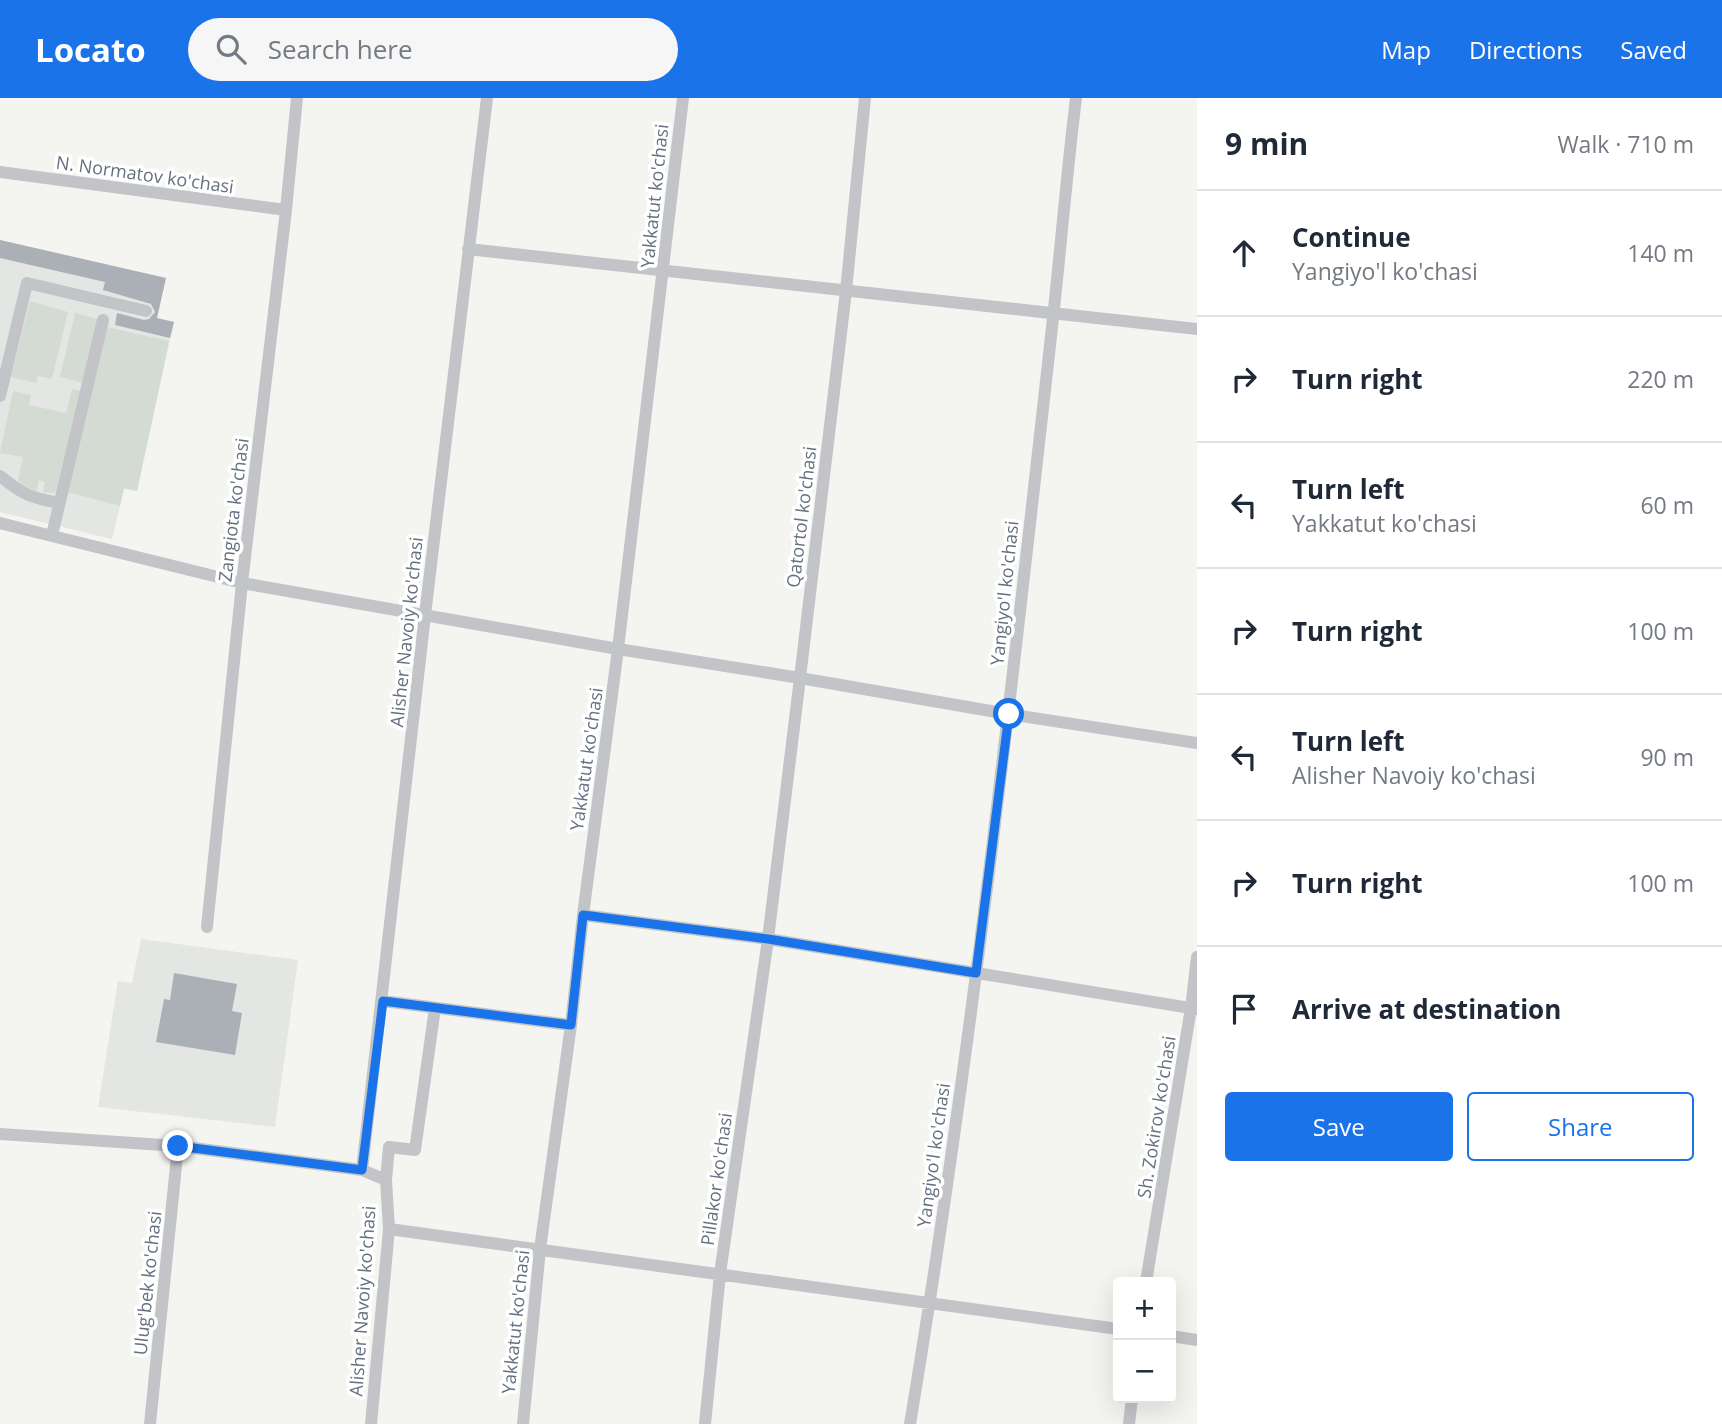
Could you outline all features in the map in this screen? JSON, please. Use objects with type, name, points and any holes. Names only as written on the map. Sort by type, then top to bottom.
[{"type":"street","name":"Zangiota ko'chasi","points":[[207,927],[242,583],[298,98]]},
{"type":"street","name":"Alisher Navoiy ko'chasi","points":[[362,1170],[486,98]]},
{"type":"street","name":"Yakkatut ko'chasi","points":[[523,1424],[540,1250],[618,649],[682,98]]},
{"type":"street","name":"Qatortol ko'chasi","points":[[768,939],[846,292],[865,98]]},
{"type":"street","name":"Yangiyo'l ko'chasi","points":[[910,1424],[930,1302],[976,973],[1009,714],[1076,98]]},
{"type":"street","name":"N. Normatov ko'chasi","points":[[0,172],[286,210]]},
{"type":"street","points":[[468,249],[1197,329]]},
{"type":"street","points":[[0,396],[27,283],[146,311]]},
{"type":"street","points":[[52,535],[103,320]]},
{"type":"street","points":[[0,476],[35,499],[59,503]]},
{"type":"street","points":[[0,523],[242,583],[618,649],[1197,743]]},
{"type":"street","points":[[583,915],[768,939],[1194,1008]]},
{"type":"street","name":"Pillakor ko'chasi","points":[[705,1424],[720,1274],[768,939]]},
{"type":"street","name":"Sh. Zokirov ko'chasi","points":[[1147,1277],[1194,1008],[1197,957]]},
{"type":"street","points":[[383,1001],[571,1025]]},
{"type":"street","name":"Alisher Navoiy ko'chasi","points":[[371,1424],[389,1229],[386,1180],[389,1147],[415,1150],[435,1008]]},
{"type":"street","points":[[0,1134],[178,1146],[362,1170],[386,1180]]},
{"type":"street","name":"Ulug'bek ko'chasi","points":[[150,1424],[178,1146]]},
{"type":"street","points":[[389,1229],[1113,1328]]},
{"type":"street","points":[[1176,1337],[1197,1340]]},
{"type":"street","points":[[1129,1424],[1131,1403]]},
{"type":"shaded area","points":[[0,240],[166,278],[157,318],[174,322],[137,491],[124,489],[112,539],[0,512]]},
{"type":"shaded area","points":[[30,301],[68,312],[52,379],[38,376],[36,383],[11,377]]},
{"type":"shaded area","points":[[75,313],[98,319],[83,383],[60,377]]},
{"type":"shaded area","points":[[107,327],[169,341],[137,491],[124,488],[120,506],[67,492]]},
{"type":"shaded area","points":[[72,389],[82,391],[55,493],[43,492],[45,482],[39,480],[36,492],[18,481],[23,457],[0,453],[13,391],[31,395],[29,405],[66,413]]},
{"type":"shaded area","points":[[141,939],[298,960],[275,1127],[98,1107],[118,981],[132,983]]},
{"type":"building","points":[[0,240],[166,278],[157,318],[174,322],[170,338],[115,325],[117,313],[149,319],[155,312],[151,304],[103,290],[105,282],[0,258]]},
{"type":"building","points":[[174,973],[237,984],[232,1011],[242,1013],[235,1055],[156,1042],[164,999],[170,1000]]},
{"type":"route","points":[[178,1146],[362,1170],[383,1001],[571,1025],[583,915],[768,939],[976,973],[1009,714]]}]
